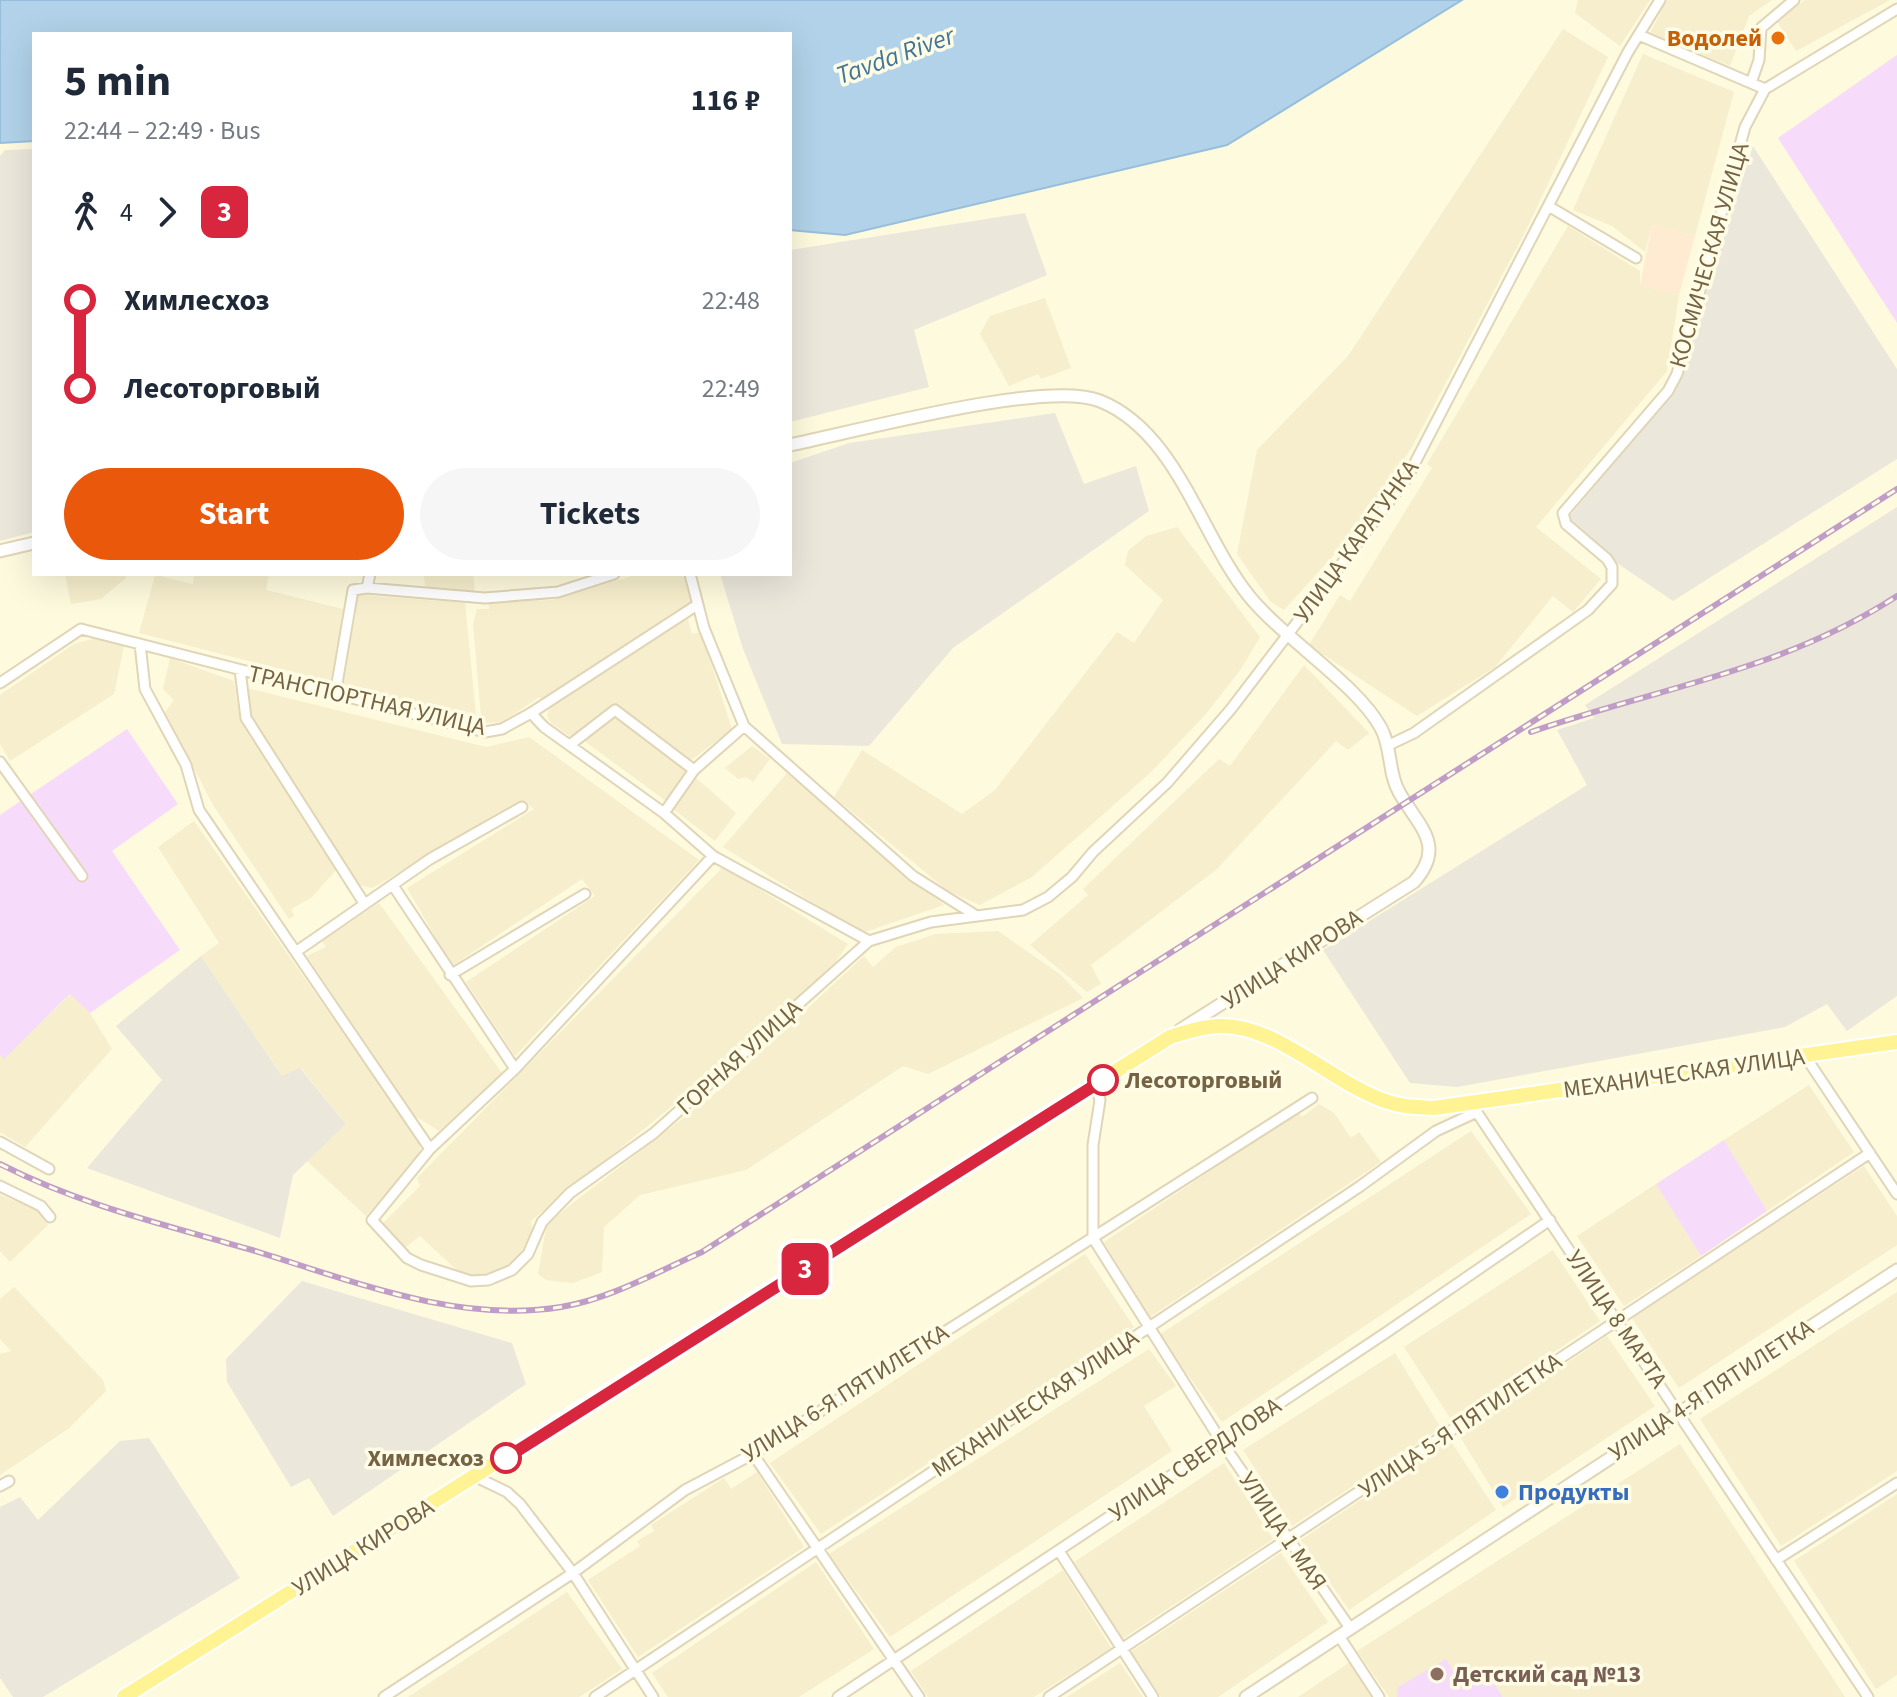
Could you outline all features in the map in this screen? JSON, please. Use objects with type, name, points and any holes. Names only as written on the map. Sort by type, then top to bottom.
[{"type":"main road","name":"УЛИЦА КИРОВА","points":[[124,1697],[1170,1037],[1199,1028],[1236,1027],[1293,1051],[1383,1100],[1405,1107],[1474,1107]]},
{"type":"main road","name":"МЕХАНИЧЕСКАЯ УЛИЦА","points":[[1474,1107],[1897,1042]]},
{"type":"street","name":"УЛИЦА КАРАТУНКА","points":[[998,914],[1023,910],[1048,897],[1167,783],[1286,636],[1407,478],[1660,0]]},
{"type":"street","points":[[1751,83],[1759,60],[1761,28],[1794,0]]},
{"type":"street","points":[[1639,35],[1765,89],[1897,9]]},
{"type":"street","name":"КОСМИЧЕСКАЯ УЛИЦА","points":[[1387,746],[1414,733],[1588,610],[1612,584],[1612,567],[1607,559],[1566,524],[1563,513],[1668,391],[1677,374],[1745,127],[1765,89]]},
{"type":"street","points":[[1550,207],[1636,258]]},
{"type":"street","points":[[792,445],[1022,397],[1073,394],[1118,409],[1149,439],[1174,472],[1248,594],[1286,636],[1370,713],[1382,729],[1387,746]]},
{"type":"street","points":[[0,551],[32,543]]},
{"type":"street","points":[[367,588],[370,576]]},
{"type":"street","points":[[335,695],[350,621],[349,599],[353,590],[367,588],[485,598],[558,592],[608,576]]},
{"type":"street","points":[[690,576],[697,605],[744,726],[913,876],[975,915]]},
{"type":"street","name":"ТРАНСПОРТНАЯ УЛИЦА","points":[[0,683],[81,629],[485,732],[502,729],[531,713],[697,605]]},
{"type":"street","points":[[140,644],[145,689],[186,765],[199,810],[430,1149],[515,1069],[713,856]]},
{"type":"street","points":[[240,670],[246,718],[364,903]]},
{"type":"street","points":[[571,744],[615,710],[694,770]]},
{"type":"street","points":[[531,713],[544,727],[664,813],[713,856],[869,941]]},
{"type":"street","points":[[664,813],[694,770],[744,726]]},
{"type":"street","name":"УЛИЦА КИРОВА","points":[[1170,1037],[1414,882],[1429,861],[1429,840],[1396,788],[1387,746]]},
{"type":"street","points":[[0,762],[82,876]]},
{"type":"street","points":[[297,951],[364,903],[394,887],[430,859],[522,807]]},
{"type":"street","points":[[394,887],[515,1069]]},
{"type":"street","points":[[450,975],[585,894]]},
{"type":"street","name":"ГОРНАЯ УЛИЦА","points":[[430,1149],[372,1220],[407,1258],[471,1281],[488,1280],[518,1265],[528,1254],[542,1222],[570,1193],[654,1133],[869,941],[931,922],[998,914]]},
{"type":"street","points":[[1805,1056],[1897,1194]]},
{"type":"street","points":[[1093,1238],[1093,1145],[1100,1100],[1095,1085]]},
{"type":"street","name":"УЛИЦА 6-Я ПЯТИЛЕТКА","points":[[384,1697],[573,1573],[685,1490],[753,1454],[1077,1244],[1093,1238],[1312,1098]]},
{"type":"street","name":"УЛИЦА 8 МАРТА","points":[[1474,1107],[1868,1697]]},
{"type":"street","name":"МЕХАНИЧЕСКАЯ УЛИЦА","points":[[595,1697],[1474,1107]]},
{"type":"street","points":[[0,1142],[49,1169]]},
{"type":"street","name":"УЛИЦА 5-Я ПЯТИЛЕТКА","points":[[1049,1697],[1870,1153]]},
{"type":"street","points":[[0,1186],[41,1206],[50,1217]]},
{"type":"street","name":"УЛИЦА СВЕРДЛОВА","points":[[838,1697],[1550,1220]]},
{"type":"street","name":"УЛИЦА 1 МАЯ","points":[[1093,1238],[1221,1441],[1350,1628]]},
{"type":"street","name":"УЛИЦА 4-Я ПЯТИЛЕТКА","points":[[1246,1697],[1897,1270]]},
{"type":"street","points":[[753,1454],[919,1697]]},
{"type":"street","points":[[476,1477],[507,1492],[520,1504],[573,1573],[653,1697]]},
{"type":"street","points":[[1776,1560],[1897,1483]]},
{"type":"street","points":[[1059,1551],[1153,1697]]},
{"type":"street","points":[[1339,1636],[1379,1697]]},
{"type":"shaded area","points":[[1578,0],[1650,0],[1620,46],[1575,13]]},
{"type":"shaded area","points":[[1667,0],[1772,0],[1749,16],[1730,66],[1650,33]]},
{"type":"shaded area","points":[[1805,0],[1890,0],[1796,51],[1776,20]]},
{"type":"shaded area","points":[[1563,29],[1608,57],[1526,230],[1412,447],[1353,534],[1284,610],[1270,601],[1237,554],[1257,450],[1348,356]]},
{"type":"shaded area","points":[[1643,54],[1734,92],[1695,236],[1652,225],[1645,252],[1612,226],[1573,210]]},
{"type":"shaded area","points":[[1897,55],[1897,323],[1778,138]]},
{"type":"shaded area","points":[[1753,146],[1897,369],[1897,459],[1673,601],[1617,563],[1568,518],[1676,389]]},
{"type":"shaded area","points":[[32,149],[32,533],[0,541],[0,156],[5,150]]},
{"type":"shaded area","points":[[1025,213],[1047,275],[914,330],[929,387],[792,421],[792,250]]},
{"type":"shaded area","points":[[1652,225],[1695,236],[1679,295],[1640,285]]},
{"type":"shaded area","points":[[1568,226],[1640,271],[1640,285],[1679,295],[1667,371],[1536,527],[1601,579],[1573,612],[1553,596],[1495,667],[1417,716],[1309,645],[1340,595],[1350,601],[1432,468],[1427,464]]},
{"type":"shaded area","points":[[1045,298],[1071,368],[1041,379],[1038,374],[1009,386],[980,334],[990,316]]},
{"type":"shaded area","points":[[1055,413],[1084,484],[1136,466],[1149,511],[953,648],[869,746],[782,744],[743,649],[721,576],[792,576],[792,462],[849,443]]},
{"type":"shaded area","points":[[1897,507],[1897,996],[1847,1031],[1827,1004],[1785,1027],[1457,1087],[1410,1083],[1323,950],[1587,785],[1557,730],[1594,718],[1585,705]]},
{"type":"shaded area","points":[[1177,527],[1260,637],[1241,669],[1206,714],[1150,773],[1032,877],[980,905],[948,891],[834,797],[862,750],[962,814],[995,790],[1117,632],[1134,643],[1163,600],[1125,565],[1128,551],[1146,536]]},
{"type":"shaded area","points":[[65,576],[126,576],[101,599],[71,604]]},
{"type":"shaded area","points":[[155,576],[193,584],[194,576],[269,576],[266,590],[347,610],[336,683],[139,633]]},
{"type":"shaded area","points":[[424,576],[473,576],[475,591],[452,592],[451,588],[425,587]]},
{"type":"shaded area","points":[[632,576],[687,576],[692,601],[542,700],[539,697],[502,722],[485,723],[481,716],[473,624],[477,609],[489,609],[489,603],[552,600]]},
{"type":"shaded area","points":[[362,595],[465,603],[476,715],[471,719],[341,686],[356,614],[353,598]]},
{"type":"shaded area","points":[[687,617],[692,634],[701,632],[732,729],[690,761],[617,704],[571,737],[551,723],[547,716],[549,708]]},
{"type":"shaded area","points":[[95,638],[124,646],[114,694],[10,761],[0,744],[0,695],[74,644]]},
{"type":"shaded area","points":[[170,658],[234,681],[239,715],[337,869],[311,898],[291,909],[294,916],[289,919],[213,805],[165,712],[174,700],[163,689]]},
{"type":"shaded area","points":[[1304,665],[1369,733],[1348,750],[1336,741],[1217,869],[1091,965],[1101,984],[1087,992],[1030,945],[1088,895],[1083,889],[1219,759],[1230,766]]},
{"type":"shaded area","points":[[247,688],[486,747],[529,737],[699,860],[515,1056],[466,982],[595,896],[582,879],[452,966],[407,888],[534,809],[525,801],[372,888],[359,885],[248,717]]},
{"type":"shaded area","points":[[613,714],[686,772],[666,801],[583,740]]},
{"type":"shaded area","points":[[127,729],[178,804],[112,851],[180,950],[90,1013],[70,994],[4,1059],[0,1055],[0,815]]},
{"type":"shaded area","points":[[752,746],[770,759],[753,782],[746,777],[738,779],[725,768]]},
{"type":"shaded area","points":[[787,773],[944,905],[862,933],[723,847]]},
{"type":"shaded area","points":[[696,778],[736,813],[715,841],[673,809]]},
{"type":"shaded area","points":[[194,821],[419,1141],[421,1155],[366,1216],[307,1161],[346,1124],[301,1068],[283,1077],[201,956],[219,943],[158,847]]},
{"type":"shaded area","points":[[723,867],[848,944],[832,967],[748,1044],[531,1221],[532,1230],[517,1260],[487,1276],[462,1275],[420,1236],[404,1248],[382,1224],[420,1186],[417,1178]]},
{"type":"shaded area","points":[[379,903],[502,1073],[439,1131],[414,1115],[307,956],[326,947],[322,941]]},
{"type":"shaded area","points":[[998,931],[1061,975],[1083,998],[928,1074],[903,1066],[746,1170],[640,1195],[604,1227],[602,1272],[573,1283],[546,1280],[538,1274],[547,1223],[722,1088],[864,956],[873,967],[896,947],[936,934]]},
{"type":"shaded area","points":[[201,956],[282,1076],[300,1068],[346,1124],[293,1175],[280,1238],[87,1168],[162,1080],[116,1026]]},
{"type":"shaded area","points":[[71,994],[90,1013],[112,1049],[25,1147],[0,1132],[0,1055],[4,1058]]},
{"type":"shaded area","points":[[1809,1085],[1854,1152],[1767,1211],[1724,1140]]},
{"type":"shaded area","points":[[1319,1104],[1334,1113],[1351,1138],[1359,1132],[1381,1162],[1150,1317],[1104,1242],[1298,1112],[1302,1117]]},
{"type":"shaded area","points":[[1471,1131],[1531,1214],[1222,1422],[1159,1335]]},
{"type":"shaded area","points":[[1724,1140],[1767,1211],[1701,1256],[1656,1184]]},
{"type":"shaded area","points":[[1864,1166],[1897,1216],[1897,1245],[1679,1388],[1632,1318]]},
{"type":"shaded area","points":[[1656,1184],[1701,1256],[1624,1306],[1577,1236]]},
{"type":"shaded area","points":[[0,1195],[38,1210],[48,1225],[10,1262],[0,1251]]},
{"type":"shaded area","points":[[1553,1250],[1600,1321],[1452,1421],[1404,1347]]},
{"type":"shaded area","points":[[1085,1254],[1134,1327],[821,1534],[770,1463]]},
{"type":"shaded area","points":[[302,1281],[512,1343],[526,1384],[333,1516],[309,1478],[291,1487],[227,1382],[226,1359]]},
{"type":"shaded area","points":[[14,1287],[103,1380],[106,1391],[68,1429],[0,1475],[0,1354],[11,1351],[0,1339],[0,1299]]},
{"type":"shaded area","points":[[1897,1292],[1897,1471],[1781,1546],[1700,1419]]},
{"type":"shaded area","points":[[1607,1336],[1655,1406],[1503,1507],[1459,1435]]},
{"type":"shaded area","points":[[1149,1349],[1176,1386],[1144,1406],[1172,1451],[890,1637],[829,1554]]},
{"type":"shaded area","points":[[1395,1353],[1441,1428],[1292,1526],[1243,1450]]},
{"type":"shaded area","points":[[149,1438],[240,1578],[43,1697],[13,1697],[0,1678],[0,1507],[20,1497],[38,1520],[120,1441]]},
{"type":"shaded area","points":[[1450,1440],[1496,1510],[1349,1610],[1301,1540]]},
{"type":"shaded area","points":[[1680,1444],[1845,1697],[1503,1697],[1483,1668],[1459,1681],[1399,1687],[1397,1697],[1389,1697],[1357,1651]]},
{"type":"shaded area","points":[[1224,1463],[1273,1539],[1122,1639],[1074,1562]]},
{"type":"shaded area","points":[[757,1472],[804,1547],[638,1657],[588,1580],[640,1546],[637,1541],[654,1531],[651,1525],[724,1478],[731,1489]]},
{"type":"shaded area","points":[[1897,1494],[1897,1675],[1876,1689],[1794,1561]]},
{"type":"shaded area","points":[[1281,1553],[1328,1622],[1218,1697],[1161,1697],[1131,1652]]},
{"type":"shaded area","points":[[816,1562],[874,1649],[799,1697],[668,1697],[652,1673]]},
{"type":"shaded area","points":[[1063,1570],[1111,1648],[1034,1697],[928,1697],[911,1671]]},
{"type":"shaded area","points":[[567,1592],[622,1669],[579,1697],[408,1697]]},
{"type":"shaded area","name":"Детский сад №13","points":[[1446,1659],[1459,1681],[1483,1667],[1503,1697],[1397,1697],[1398,1687]]},
{"type":"shaded area","points":[[1350,1662],[1373,1697],[1298,1697]]},
{"type":"shaded area","points":[[1120,1663],[1143,1697],[1067,1697]]},
{"type":"water","name":"Tavda River","points":[[0,0],[1462,0],[1227,145],[845,235],[792,230],[792,32],[32,32],[32,141],[0,143]]},
{"type":"railway","points":[[0,1164],[61,1191],[124,1213],[404,1296],[443,1304],[522,1311],[561,1307],[597,1298],[702,1252],[1897,489]]},
{"type":"railway","points":[[1531,732],[1764,660],[1853,622],[1897,596]]},
{"type":"bus line","name":"3","points":[[506,1458],[1103,1080]]},
{"type":"place","name":"Водолей","points":[[1778,38]]},
{"type":"place","name":"Лесоторговый","points":[[1103,1080]]},
{"type":"place","name":"Химлесхоз","points":[[506,1458]]},
{"type":"place","name":"Продукты","points":[[1502,1492]]},
{"type":"place","name":"Детский сад №13","points":[[1437,1674]]}]
